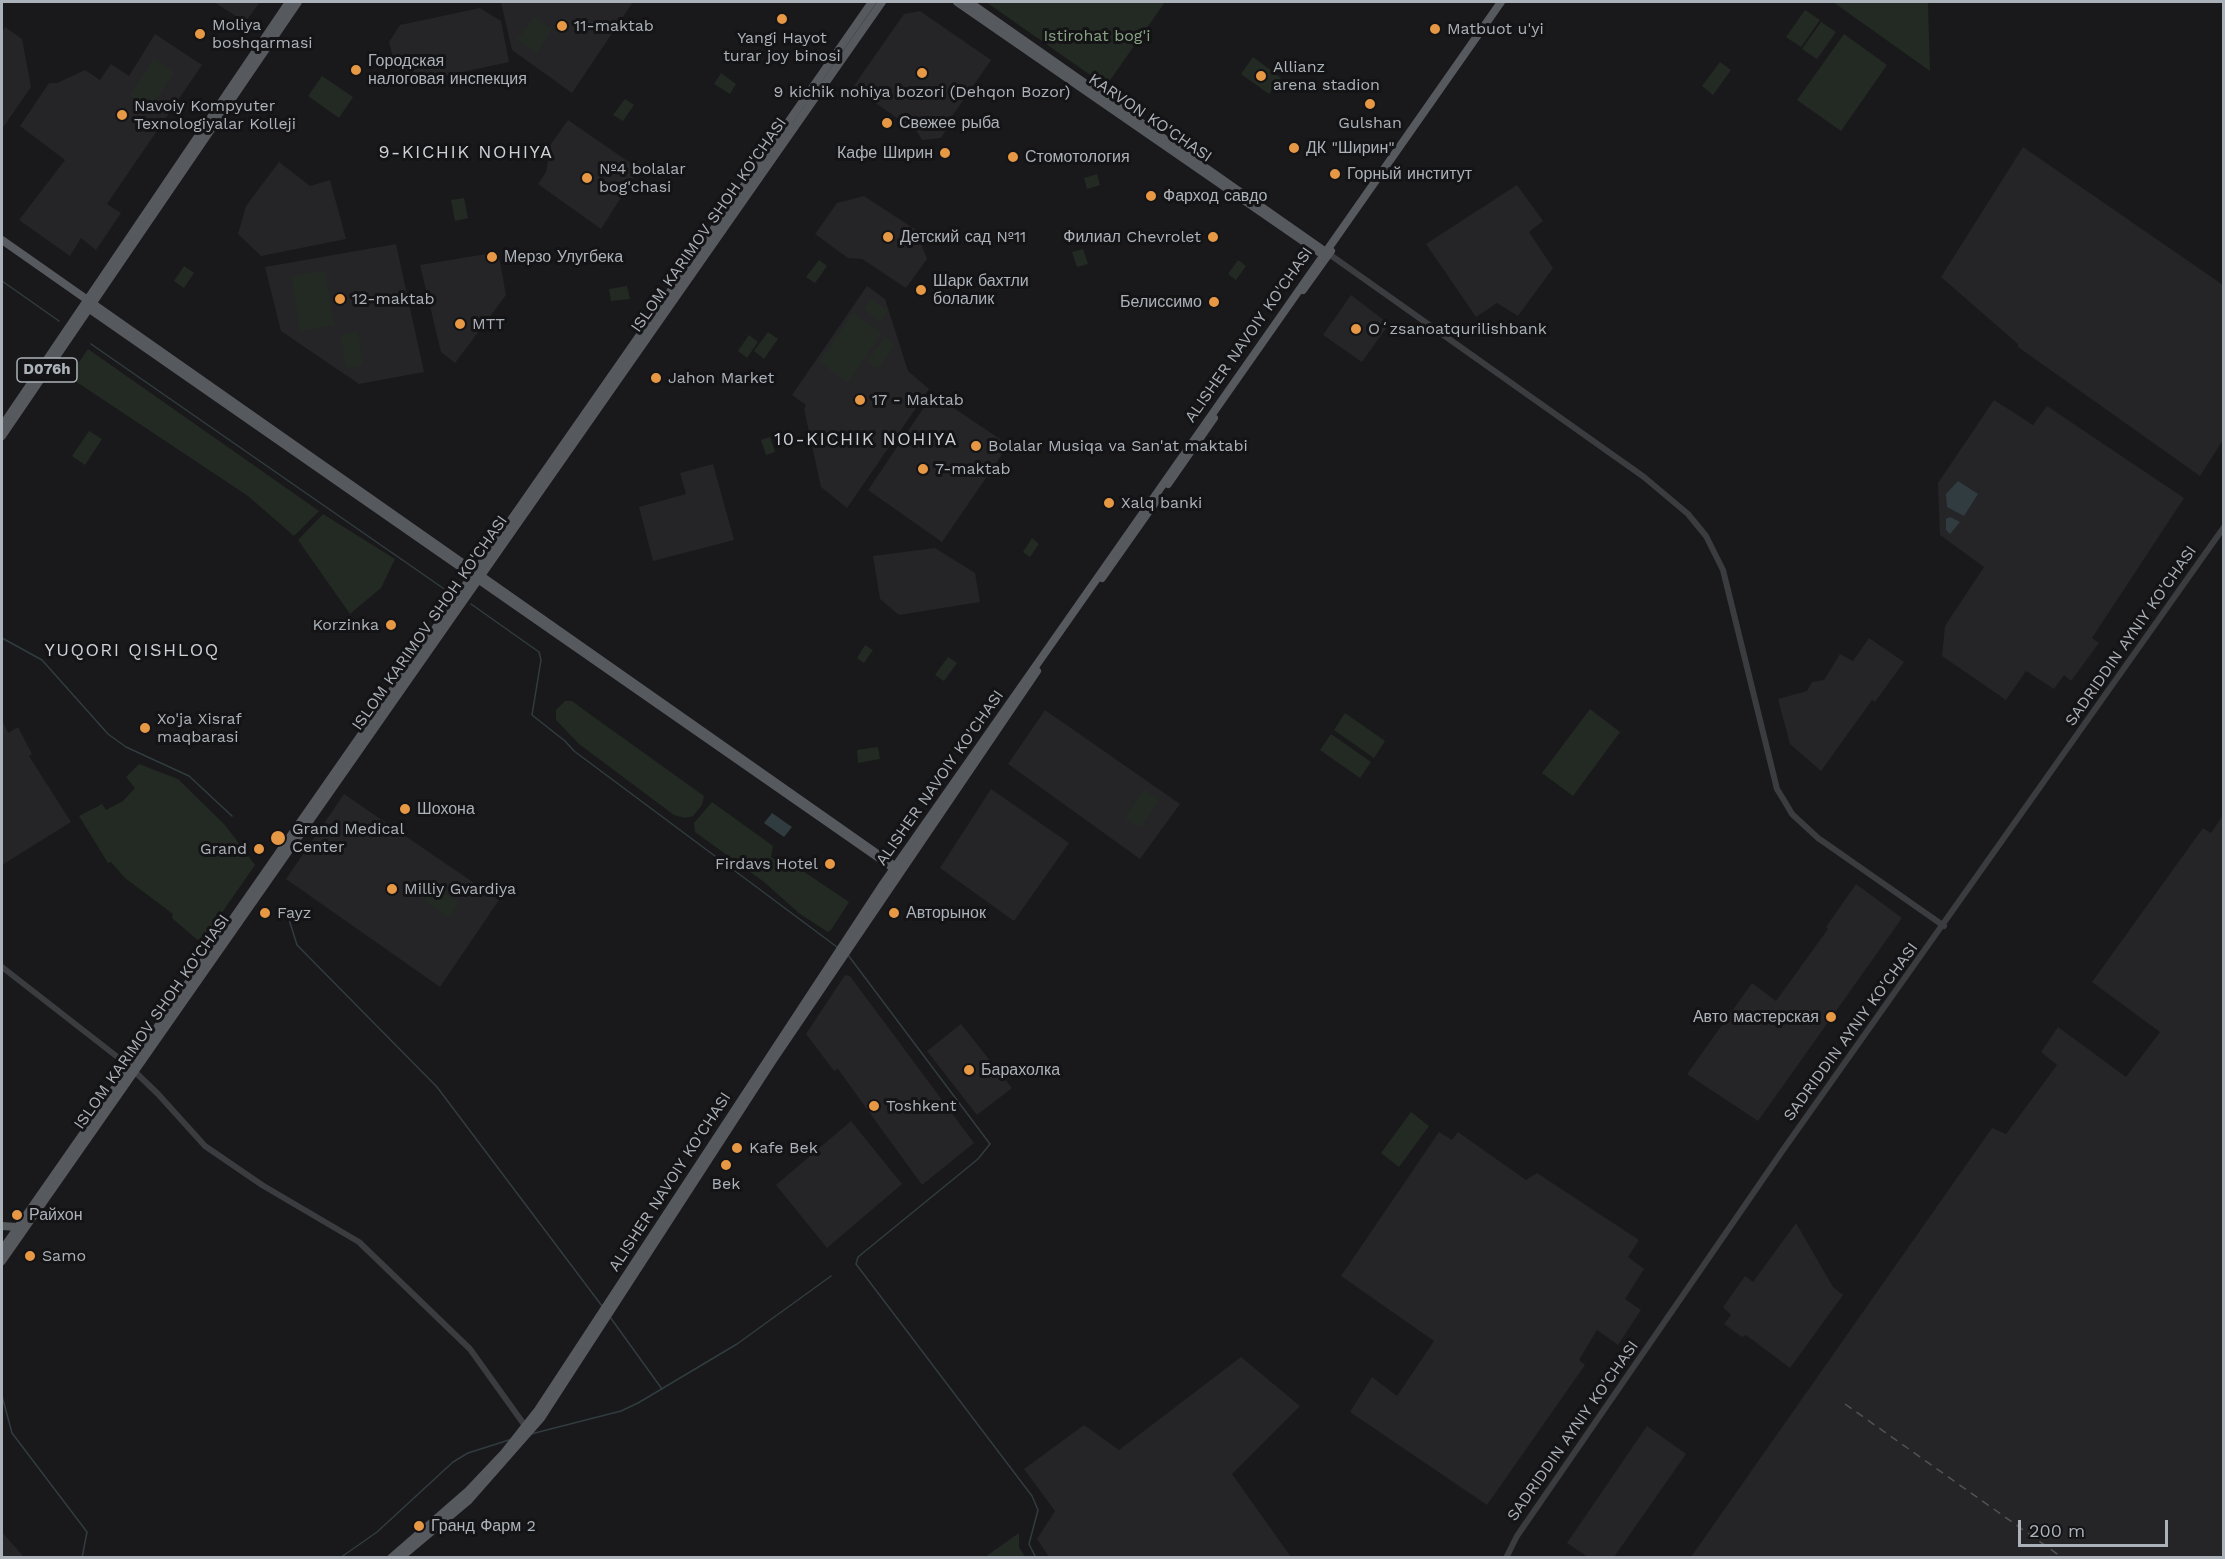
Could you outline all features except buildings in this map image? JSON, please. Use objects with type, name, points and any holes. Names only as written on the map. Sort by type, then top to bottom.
[{"type":"main road","points":[[89,305],[99,282],[289,2]]},
{"type":"main road","points":[[89,305],[298,2]]},
{"type":"main road","name":"ISLOM KARIMOV SHOH KO'CHASI","points":[[476,576],[872,2]]},
{"type":"main road","name":"ISLOM KARIMOV SHOH KO'CHASI","points":[[2,1250],[882,2]]},
{"type":"main road","name":"KARVON KO'CHASI","points":[[957,2],[1327,255]]},
{"type":"main road","points":[[969,2],[1250,196],[1327,255]]},
{"type":"main road","name":"ALISHER NAVOIY KO'CHASI","points":[[1327,255],[1501,2]]},
{"type":"main road","name":"ALISHER NAVOIY KO'CHASI","points":[[847,944],[885,881],[1506,2]]},
{"type":"main road","points":[[2,240],[89,305]]},
{"type":"main road","points":[[2,246],[896,868]]},
{"type":"main road","name":"D076h","points":[[2,426],[89,305]]},
{"type":"main road","name":"D076h","points":[[2,436],[89,305]]},
{"type":"main road","name":"ALISHER NAVOIY KO'CHASI","points":[[400,1557],[468,1501],[523,1435],[908,849],[1028,680]]},
{"type":"main road","points":[[882,859],[898,856],[908,849]]},
{"type":"main road","points":[[882,859],[885,881]]},
{"type":"main road","name":"ISLOM KARIMOV SHOH KO'CHASI","points":[[2,1261],[131,1068]]},
{"type":"main road","points":[[2,1226],[17,1227]]},
{"type":"main road","name":"ALISHER NAVOIY KO'CHASI","points":[[391,1557],[454,1505],[523,1435]]},
{"type":"street","points":[[1327,255],[1634,470],[1688,514],[1706,536],[1723,570],[1777,789],[1792,814],[1841,856],[1944,926]]},
{"type":"street","name":"SADRIDDIN AYNIY KO'CHASI","points":[[1506,1557],[1517,1536],[1783,1150],[1944,926],[2223,526]]},
{"type":"street","points":[[2,967],[131,1068],[205,1146],[262,1185],[359,1242],[470,1349],[523,1435]]},
{"type":"shaded area","points":[[214,2],[260,2],[245,22]]},
{"type":"shaded area","name":"11-maktab","points":[[501,2],[633,2],[572,93],[512,50]]},
{"type":"shaded area","points":[[480,8],[501,21],[509,62],[417,82],[410,72],[396,69],[389,42],[400,25]]},
{"type":"shaded area","name":"9 kichik nohiya bozori (Dehqon Bozor)","points":[[920,11],[991,60],[946,125],[948,127],[941,138],[922,140],[918,133],[853,87],[904,14]]},
{"type":"shaded area","points":[[5,27],[22,39],[31,87],[2,129],[2,32]]},
{"type":"shaded area","name":"Navoiy Kompyuter Texnologiyalar Kolleji","points":[[155,34],[202,65],[107,204],[121,213],[96,250],[81,238],[70,256],[19,220],[65,160],[20,126],[49,83],[57,83],[85,70],[100,80],[111,64],[129,76]]},
{"type":"shaded area","name":"№4 bolalar bog'chasi","points":[[568,120],[639,169],[601,229],[538,184],[546,172],[551,144]]},
{"type":"shaded area","points":[[2023,147],[2223,285],[2223,440],[2200,476],[2018,347],[2018,344],[1941,277]]},
{"type":"shaded area","points":[[279,162],[310,186],[330,180],[346,239],[261,256],[238,234],[246,206]]},
{"type":"shaded area","points":[[1517,185],[1543,221],[1529,232],[1553,268],[1518,316],[1497,303],[1476,317],[1426,244]]},
{"type":"shaded area","points":[[864,196],[916,230],[927,259],[906,288],[862,259],[848,258],[815,234],[837,203]]},
{"type":"shaded area","name":"12-maktab","points":[[396,244],[424,372],[359,384],[281,331],[265,267]]},
{"type":"shaded area","name":"MTT","points":[[498,252],[506,295],[455,363],[441,352],[420,265]]},
{"type":"shaded area","name":"17 - Maktab","points":[[867,286],[885,299],[908,371],[929,389],[847,508],[821,487],[804,409],[806,405],[792,395]]},
{"type":"shaded area","name":"Oʻzsanoatqurilishbank","points":[[1351,295],[1389,324],[1362,362],[1323,335]]},
{"type":"shaded area","name":"7-maktab","points":[[933,394],[1000,439],[1003,453],[942,542],[868,490]]},
{"type":"shaded area","points":[[1994,400],[2033,425],[2047,406],[2184,498],[2092,638],[2099,643],[2071,681],[2064,675],[2054,689],[2026,671],[2006,700],[1942,656],[1945,626],[1984,567],[1940,535],[1938,483]]},
{"type":"shaded area","points":[[713,464],[734,540],[653,561],[639,507],[686,494],[680,473]]},
{"type":"shaded area","points":[[1958,481],[1978,494],[1964,516],[1947,507],[1946,494]]},
{"type":"shaded area","points":[[1950,517],[1960,522],[1950,534],[1946,530],[1946,519]]},
{"type":"shaded area","points":[[935,548],[975,573],[980,602],[899,615],[880,599],[873,556]]},
{"type":"shaded area","points":[[1869,638],[1904,662],[1875,702],[1872,700],[1821,771],[1790,744],[1778,699],[1807,691],[1812,682],[1824,680],[1840,654],[1853,661]]},
{"type":"shaded area","points":[[1045,710],[1180,804],[1140,859],[1008,764]]},
{"type":"shaded area","points":[[2,720],[8,733],[18,727],[32,754],[29,756],[71,822],[2,865]]},
{"type":"shaded area","points":[[991,789],[1069,843],[1014,921],[940,868]]},
{"type":"shaded area","name":"Milliy Gvardiya","points":[[344,794],[499,900],[440,987],[286,879]]},
{"type":"shaded area","points":[[772,813],[792,827],[784,837],[764,823]]},
{"type":"shaded area","points":[[2223,815],[2223,1557],[1691,1557],[1992,1128],[2006,1134],[2057,1065],[2041,1052],[2058,1027],[2126,1077],[2160,1032],[2092,982],[2203,828],[2211,833]]},
{"type":"shaded area","points":[[1856,884],[1902,918],[1758,1121],[1687,1074],[1752,983],[1776,1001],[1828,929],[1826,927]]},
{"type":"shaded area","points":[[845,975],[850,976],[974,1143],[922,1185],[838,1069],[834,1071],[806,1034]]},
{"type":"shaded area","name":"Барахолка","points":[[961,1024],[1012,1088],[977,1115],[927,1051]]},
{"type":"shaded area","points":[[851,1121],[902,1184],[827,1248],[776,1185]]},
{"type":"shaded area","points":[[1439,1132],[1452,1140],[1458,1132],[1526,1180],[1537,1173],[1639,1240],[1628,1257],[1644,1269],[1625,1299],[1641,1310],[1618,1345],[1597,1330],[1579,1360],[1585,1365],[1487,1505],[1350,1412],[1372,1377],[1397,1396],[1434,1341],[1341,1276]]},
{"type":"shaded area","points":[[1796,1223],[1833,1287],[1843,1295],[1790,1368],[1746,1335],[1742,1337],[1724,1324],[1731,1315],[1723,1307],[1745,1276],[1753,1282]]},
{"type":"shaded area","points":[[1241,1357],[1300,1406],[1232,1474],[1291,1557],[1049,1557],[1037,1539],[1055,1511],[1024,1469],[1084,1425],[1119,1450]]},
{"type":"shaded area","points":[[1647,1426],[1686,1454],[1614,1557],[1588,1557],[1567,1543]]},
{"type":"shaded area","points":[[2,1532],[24,1557],[2,1557]]},
{"type":"green space","name":"Istirohat bog'i","points":[[986,2],[1165,2],[1106,86]]},
{"type":"green space","points":[[1833,2],[1928,2],[1930,71]]},
{"type":"green space","points":[[1805,10],[1820,20],[1801,47],[1786,37]]},
{"type":"green space","points":[[534,17],[552,29],[536,53],[517,40]]},
{"type":"green space","points":[[1821,22],[1836,32],[1817,59],[1802,49]]},
{"type":"green space","points":[[1844,34],[1887,65],[1841,131],[1797,100]]},
{"type":"green space","name":"Allianz arena stadion","points":[[1253,57],[1281,78],[1269,94],[1241,74]]},
{"type":"green space","points":[[154,59],[174,72],[149,109],[130,96]]},
{"type":"green space","points":[[1720,62],[1731,70],[1713,95],[1702,86]]},
{"type":"green space","points":[[721,73],[736,84],[730,94],[714,84]]},
{"type":"green space","points":[[322,76],[353,97],[339,118],[308,96]]},
{"type":"green space","points":[[625,99],[634,105],[623,121],[613,115]]},
{"type":"green space","points":[[1097,174],[1100,185],[1087,189],[1084,178]]},
{"type":"green space","points":[[464,198],[468,218],[455,221],[451,200]]},
{"type":"green space","points":[[1083,249],[1088,264],[1077,267],[1072,252]]},
{"type":"green space","points":[[819,260],[827,266],[815,283],[806,277]]},
{"type":"green space","points":[[1238,260],[1246,266],[1236,280],[1228,274]]},
{"type":"green space","points":[[184,266],[194,273],[184,288],[174,281]]},
{"type":"green space","points":[[325,271],[334,325],[300,331],[291,276]]},
{"type":"green space","points":[[627,286],[630,299],[611,301],[609,289]]},
{"type":"green space","points":[[872,299],[888,311],[880,321],[864,309]]},
{"type":"green space","points":[[853,313],[882,333],[848,382],[819,362]]},
{"type":"green space","points":[[358,332],[363,365],[346,368],[340,335]]},
{"type":"green space","points":[[768,332],[778,339],[764,359],[754,351]]},
{"type":"green space","points":[[749,335],[758,342],[747,358],[738,351]]},
{"type":"green space","points":[[885,337],[895,344],[878,368],[868,361]]},
{"type":"green space","points":[[88,349],[319,511],[294,536],[248,496],[69,377]]},
{"type":"green space","points":[[89,431],[102,439],[85,465],[72,456]]},
{"type":"green space","points":[[770,437],[775,452],[766,455],[761,440]]},
{"type":"green space","points":[[323,514],[395,559],[381,588],[350,614],[298,540]]},
{"type":"green space","points":[[1032,538],[1039,544],[1030,557],[1023,552]]},
{"type":"green space","points":[[865,645],[873,650],[864,663],[857,658]]},
{"type":"green space","points":[[948,657],[957,663],[944,681],[935,675]]},
{"type":"green space","points":[[565,701],[572,701],[704,796],[702,805],[693,816],[685,818],[674,815],[579,744],[556,720],[556,710]]},
{"type":"green space","points":[[1590,709],[1620,732],[1573,796],[1542,773]]},
{"type":"green space","points":[[1345,713],[1385,741],[1374,758],[1334,730]]},
{"type":"green space","points":[[1331,734],[1371,762],[1360,778],[1320,750]]},
{"type":"green space","points":[[878,747],[880,759],[858,763],[857,750]]},
{"type":"green space","points":[[139,764],[178,779],[225,825],[255,865],[201,943],[172,918],[173,914],[125,878],[111,862],[108,863],[79,816],[102,804],[106,810],[123,801],[135,788],[126,777]]},
{"type":"green space","points":[[1144,789],[1159,800],[1140,827],[1125,817]]},
{"type":"green space","points":[[712,802],[773,846],[771,857],[793,871],[797,867],[849,902],[831,930],[828,932],[800,914],[764,882],[695,832],[694,823]]},
{"type":"green space","points":[[433,886],[459,903],[449,917],[424,900]]},
{"type":"green space","points":[[1411,1112],[1429,1126],[1399,1167],[1381,1153]]},
{"type":"green space","points":[[1019,1533],[1019,1547],[1025,1557],[985,1557]]},
{"type":"waterway","points":[[2,281],[59,321]]},
{"type":"waterway","points":[[91,344],[450,593]]},
{"type":"waterway","points":[[471,604],[539,652],[541,660],[532,715],[574,751],[837,947]]},
{"type":"waterway","points":[[2,638],[42,660],[108,734],[126,747],[189,776],[232,816]]},
{"type":"waterway","points":[[287,913],[297,945],[437,1087],[602,1306]]},
{"type":"waterway","points":[[848,955],[990,1144],[978,1159],[858,1257],[856,1264],[1032,1496],[1038,1510],[1029,1544],[1036,1558]]},
{"type":"waterway","points":[[531,1434],[621,1411],[638,1403],[737,1344],[831,1276]]},
{"type":"waterway","points":[[610,1317],[662,1389]]},
{"type":"waterway","points":[[2,1396],[12,1433],[87,1532],[82,1558]]},
{"type":"waterway","points":[[340,1558],[377,1532],[453,1462],[468,1453],[509,1440]]},
{"type":"railway","points":[[1845,1404],[2063,1558]]},
{"type":"place","name":"Yangi Hayot turar joy binosi","points":[[782,19]]},
{"type":"place","name":"11-maktab","points":[[562,26]]},
{"type":"place","name":"Matbuot u'yi","points":[[1435,29]]},
{"type":"place","name":"Moliya boshqarmasi","points":[[200,34]]},
{"type":"place","name":"Городская налоговая инспекция","points":[[356,70]]},
{"type":"place","name":"9 kichik nohiya bozori (Dehqon Bozor)","points":[[922,73]]},
{"type":"place","name":"Allianz arena stadion","points":[[1261,76]]},
{"type":"place","name":"Gulshan","points":[[1370,104]]},
{"type":"place","name":"Navoiy Kompyuter Texnologiyalar Kolleji","points":[[122,115]]},
{"type":"place","name":"Свежее рыба","points":[[887,123]]},
{"type":"place","name":"ДК \"Ширин\"","points":[[1294,148]]},
{"type":"place","name":"Кафе Ширин","points":[[945,153]]},
{"type":"place","name":"Стомотология","points":[[1013,157]]},
{"type":"place","name":"Горный институт","points":[[1335,174]]},
{"type":"place","name":"№4 bolalar bog'chasi","points":[[587,178]]},
{"type":"place","name":"Фарход савдо","points":[[1151,196]]},
{"type":"place","name":"Детский сад №11","points":[[888,237]]},
{"type":"place","name":"Филиал Chevrolet","points":[[1213,237]]},
{"type":"place","name":"Мерзо Улугбека","points":[[492,257]]},
{"type":"place","name":"Шарк бахтли болалик","points":[[921,290]]},
{"type":"place","name":"12-maktab","points":[[340,299]]},
{"type":"place","name":"Белиссимо","points":[[1214,302]]},
{"type":"place","name":"MTT","points":[[460,324]]},
{"type":"place","name":"Oʻzsanoatqurilishbank","points":[[1356,329]]},
{"type":"place","name":"Jahon Market","points":[[656,378]]},
{"type":"place","name":"17 - Maktab","points":[[860,400]]},
{"type":"place","name":"Bolalar Musiqa va San'at maktabi","points":[[976,446]]},
{"type":"place","name":"7-maktab","points":[[923,469]]},
{"type":"place","name":"Xalq banki","points":[[1109,503]]},
{"type":"place","name":"Korzinka","points":[[391,625]]},
{"type":"place","name":"Xo'ja Xisraf maqbarasi","points":[[145,728]]},
{"type":"place","name":"Шохона","points":[[405,809]]},
{"type":"place","name":"Grand Medical Center","points":[[278,838]]},
{"type":"place","name":"Grand","points":[[259,849]]},
{"type":"place","name":"Firdavs Hotel","points":[[830,864]]},
{"type":"place","name":"Milliy Gvardiya","points":[[392,889]]},
{"type":"place","name":"Fayz","points":[[265,913]]},
{"type":"place","name":"Авторынок","points":[[894,913]]},
{"type":"place","name":"Авто мастерская","points":[[1831,1017]]},
{"type":"place","name":"Барахолка","points":[[969,1070]]},
{"type":"place","name":"Toshkent","points":[[874,1106]]},
{"type":"place","name":"Kafe Bek","points":[[737,1148]]},
{"type":"place","name":"Bek","points":[[726,1165]]},
{"type":"place","name":"Райхон","points":[[17,1215]]},
{"type":"place","name":"Samo","points":[[30,1256]]},
{"type":"place","name":"Гранд Фарм 2","points":[[419,1526]]},
{"type":"district","name":"9-KICHIK NOHIYA","points":[[466,153]]},
{"type":"district","name":"10-KICHIK NOHIYA","points":[[866,440]]},
{"type":"district","name":"YUQORI QISHLOQ","points":[[132,651]]}]
